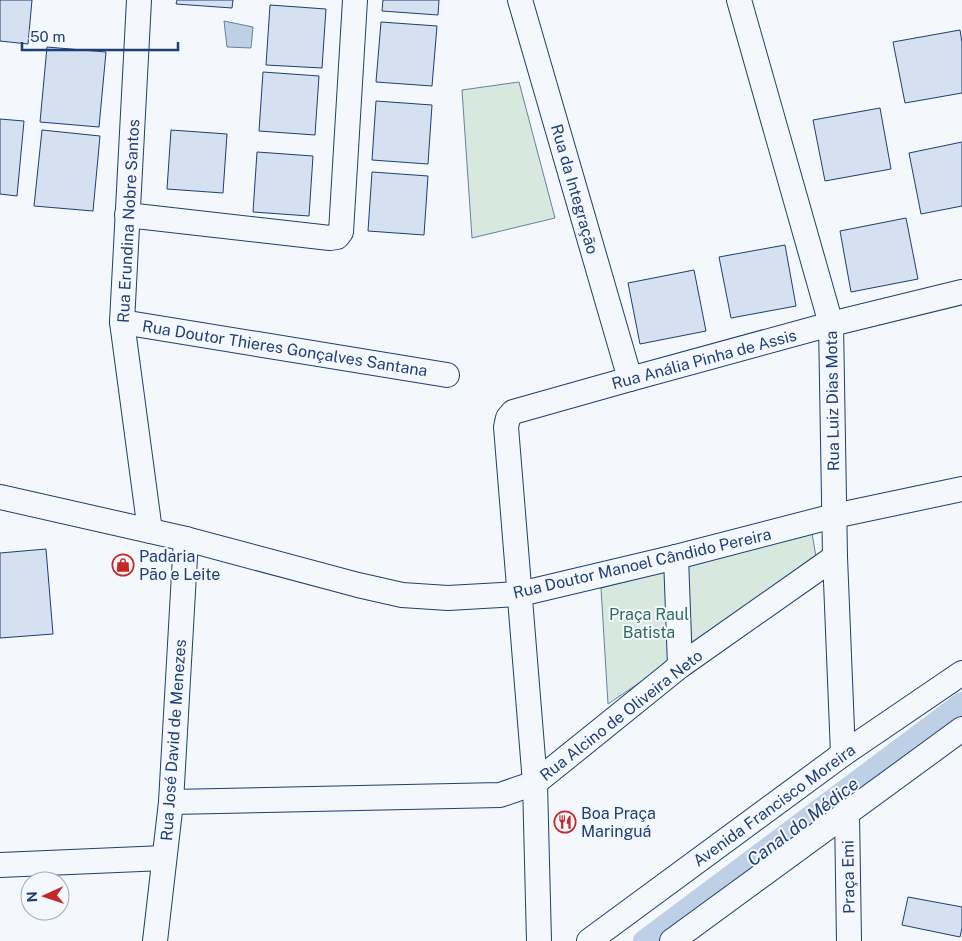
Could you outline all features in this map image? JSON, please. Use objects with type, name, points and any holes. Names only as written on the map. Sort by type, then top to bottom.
[{"type":"street","name":"Rua Erundina Nobre Santos","points":[[139,0],[122,322],[150,530]]},
{"type":"street","points":[[127,215],[330,238],[337,237],[341,232],[355,0]]},
{"type":"street","name":"Rua da Integração","points":[[520,0],[630,379]]},
{"type":"street","name":"Rua Luiz Dias Mota","points":[[739,0],[831,324],[835,557],[843,754]]},
{"type":"street","name":"Rua Anália Pinha de Assis","points":[[520,594],[506,427],[508,418],[514,412],[831,324],[962,292]]},
{"type":"street","name":"Rua Doutor Thieres Gonçalves Santana","points":[[122,322],[448,375]]},
{"type":"street","name":"Rua Doutor Manoel Cândido Pereira","points":[[0,497],[150,530],[402,595],[448,598],[520,594],[676,557],[834,516],[962,489]]},
{"type":"street","name":"Rua José David de Menezes","points":[[155,941],[171,802],[186,539]]},
{"type":"street","points":[[676,557],[680,666]]},
{"type":"street","name":"Rua Alcino de Oliveira Neto","points":[[171,802],[500,794],[535,783],[680,666],[835,557]]},
{"type":"street","points":[[520,594],[535,783],[539,941]]},
{"type":"street","name":"Avenida Francisco Moreira","points":[[589,941],[843,754],[962,673]]},
{"type":"street","points":[[672,941],[962,729]]},
{"type":"street","name":"Praça Emi","points":[[847,813],[849,941]]},
{"type":"street","points":[[0,865],[164,858]]},
{"type":"green space","points":[[519,82],[555,218],[472,238],[462,90]]},
{"type":"green space","name":"Praça Raul Batista","points":[[812,533],[817,563],[608,704],[601,588]]},
{"type":"water","points":[[224,21],[253,27],[251,48],[227,47]]},
{"type":"building","points":[[0,0],[32,0],[28,44],[0,41]]},
{"type":"building","points":[[177,0],[233,0],[232,8],[176,4]]},
{"type":"building","points":[[383,0],[439,0],[438,15],[382,11]]},
{"type":"building","points":[[270,5],[326,9],[322,68],[266,65]]},
{"type":"building","points":[[381,22],[437,26],[432,86],[376,82]]},
{"type":"building","points":[[960,30],[962,43],[962,93],[905,103],[893,42]]},
{"type":"building","points":[[47,47],[106,52],[99,127],[40,122]]},
{"type":"building","points":[[263,72],[319,76],[315,135],[259,131]]},
{"type":"building","points":[[376,101],[432,105],[428,164],[372,160]]},
{"type":"building","points":[[880,108],[891,169],[825,181],[813,120]]},
{"type":"building","points":[[0,119],[24,121],[17,196],[0,194]]},
{"type":"building","points":[[42,130],[100,136],[93,211],[34,206]]},
{"type":"building","points":[[171,130],[227,134],[223,193],[167,189]]},
{"type":"building","points":[[962,142],[962,206],[921,214],[909,153]]},
{"type":"building","points":[[257,152],[313,156],[309,216],[253,212]]},
{"type":"building","points":[[372,172],[428,176],[424,235],[368,231]]},
{"type":"building","points":[[906,218],[918,279],[851,292],[840,231]]},
{"type":"building","points":[[785,245],[796,306],[731,318],[719,257]]},
{"type":"building","points":[[694,270],[706,331],[640,344],[628,283]]},
{"type":"building","points":[[46,549],[53,634],[0,638],[0,553]]},
{"type":"building","points":[[908,897],[962,907],[960,937],[902,925]]},
{"type":"waterway","name":"Canal do Médice","points":[[644,941],[962,703]]},
{"type":"place","name":"Padaria Pão e Leite","points":[[123,565]]},
{"type":"place","name":"Boa Praça Maringuá","points":[[565,822]]}]
